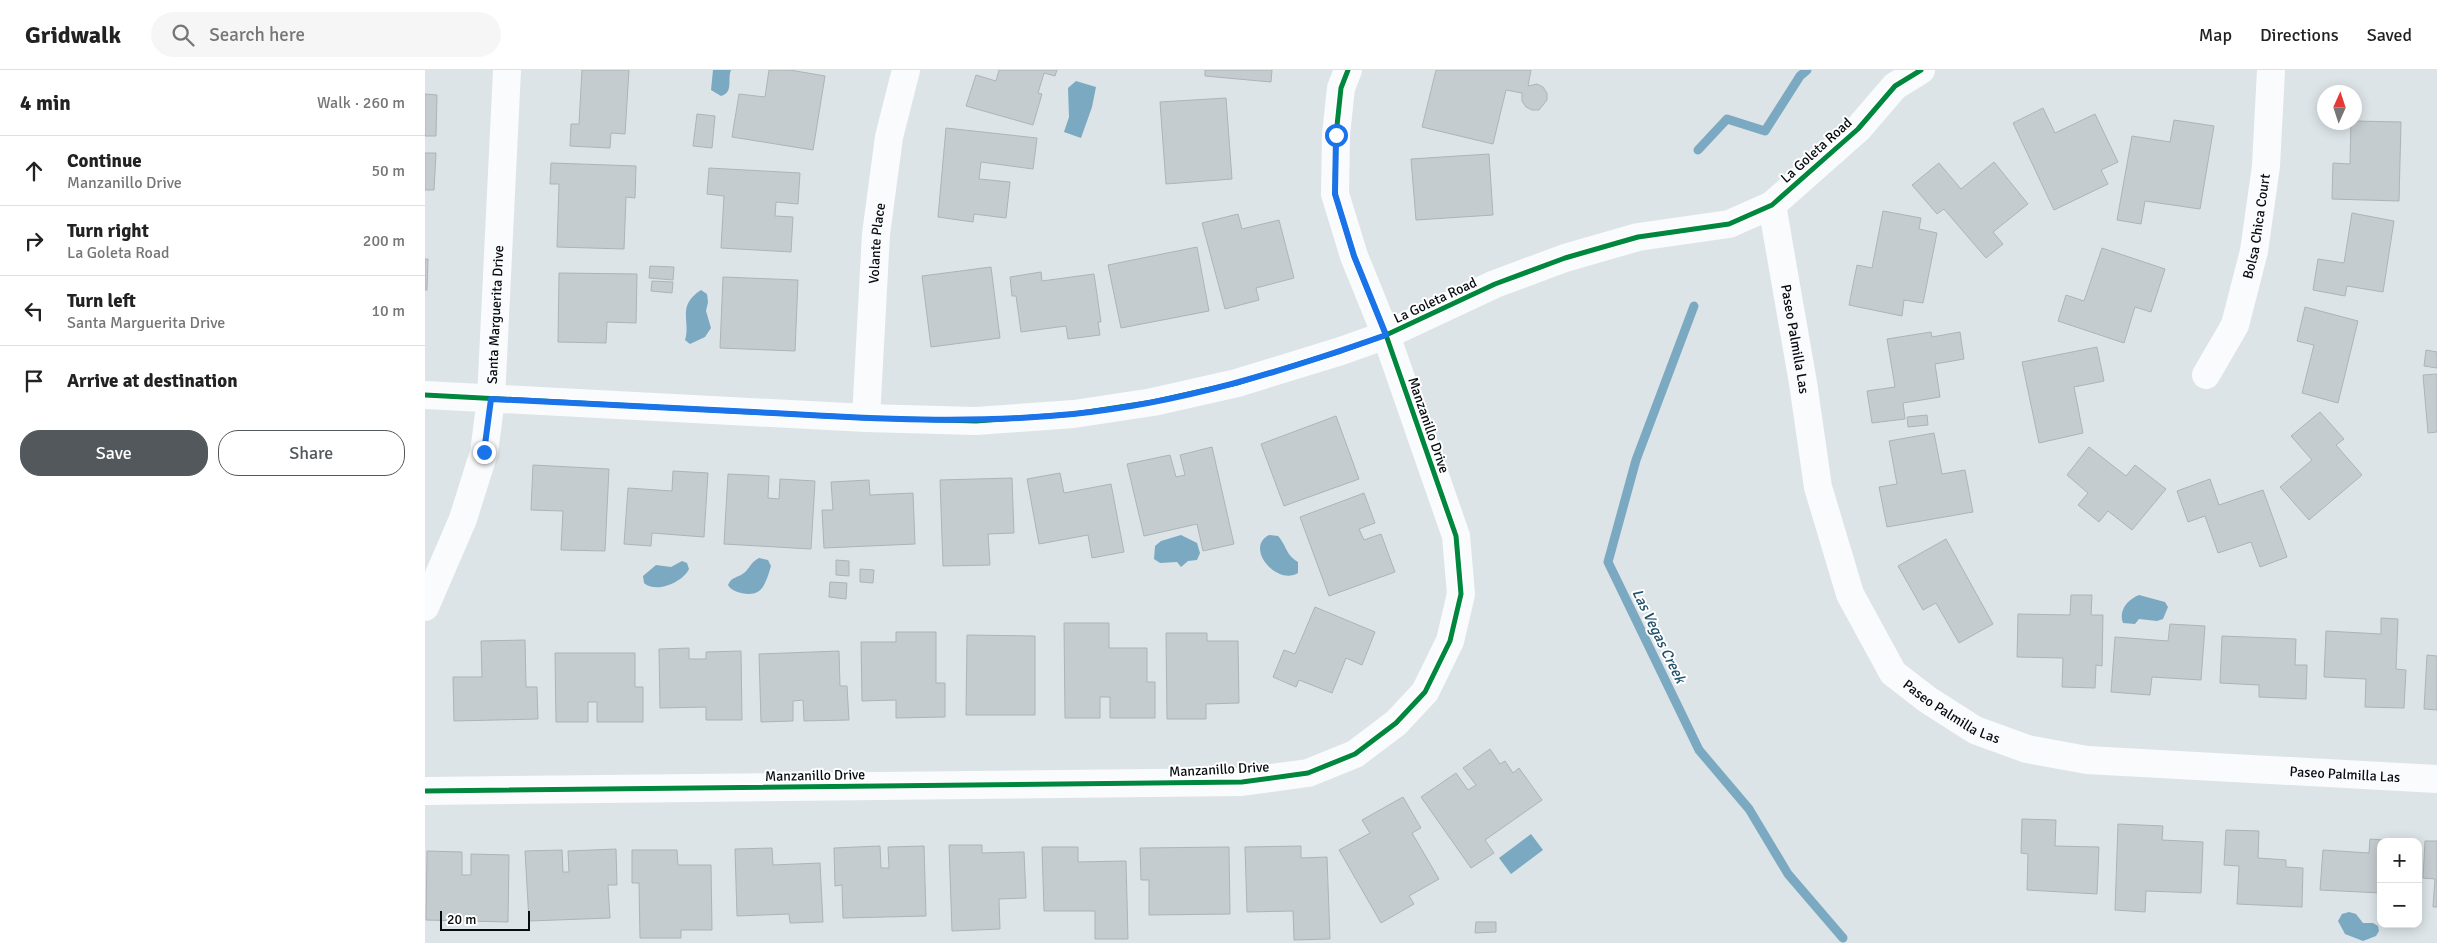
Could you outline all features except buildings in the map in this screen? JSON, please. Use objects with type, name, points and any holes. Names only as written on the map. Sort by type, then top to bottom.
[{"type":"street","name":"Santa Marguerita Drive","points":[[425,607],[463,519],[481,462],[491,399],[507,70]]},
{"type":"street","name":"Volante Place","points":[[866,418],[876,234],[889,137],[906,70]]},
{"type":"street","name":"Manzanillo Drive","points":[[425,791],[1242,782],[1308,773],[1355,754],[1396,723],[1425,692],[1450,641],[1461,594],[1456,536],[1386,335],[1354,256],[1335,194],[1336,135],[1341,88],[1348,70]]},
{"type":"street","name":"La Goleta Road","points":[[425,395],[866,418],[976,421],[1074,414],[1153,402],[1237,383],[1310,362],[1386,335],[1495,284],[1565,258],[1638,237],[1729,224],[1772,205],[1858,129],[1895,86],[1921,70]]},
{"type":"street","name":"Bolsa Chica Court","points":[[2206,375],[2235,325],[2254,252],[2266,166],[2271,70]]},
{"type":"street","name":"Paseo Palmilla Las","points":[[1772,205],[1803,383],[1818,487],[1850,594],[1893,673],[1928,700],[1975,730],[2027,749],[2087,760],[2437,779]]},
{"type":"water","points":[[713,70],[731,70],[729,89],[721,96],[711,90]]},
{"type":"water","points":[[1076,81],[1096,87],[1092,107],[1081,138],[1064,132],[1069,117],[1068,88]]},
{"type":"water","points":[[701,290],[707,294],[706,311],[711,328],[705,337],[690,344],[685,340],[687,308],[693,296]]},
{"type":"water","points":[[1181,535],[1197,543],[1200,553],[1197,560],[1188,561],[1181,567],[1177,562],[1160,563],[1154,559],[1155,546],[1161,541]]},
{"type":"water","points":[[1269,535],[1278,536],[1288,553],[1298,562],[1298,573],[1290,576],[1281,574],[1266,564],[1260,548],[1262,541]]},
{"type":"water","points":[[759,558],[768,560],[771,566],[767,580],[761,589],[756,593],[747,594],[730,588],[728,585],[730,581],[744,573]]},
{"type":"water","points":[[682,561],[687,563],[689,569],[686,574],[675,582],[662,587],[649,586],[644,583],[643,576],[656,565],[671,567]]},
{"type":"water","points":[[2139,595],[2165,602],[2168,607],[2163,619],[2157,621],[2139,619],[2135,624],[2123,623],[2122,614],[2125,606],[2131,599]]},
{"type":"water","points":[[1531,834],[1543,850],[1511,874],[1499,858]]},
{"type":"water","points":[[2349,912],[2356,914],[2363,923],[2373,923],[2377,925],[2379,931],[2376,936],[2363,941],[2345,934],[2338,921],[2342,914]]},
{"type":"waterway","name":"Las Vegas Creek","points":[[1698,150],[1727,119],[1765,131],[1800,76],[1807,70]]},
{"type":"waterway","name":"Las Vegas Creek","points":[[1694,306],[1636,460],[1608,562],[1699,750],[1749,809],[1788,874],[1843,938]]},
{"type":"cycle path","points":[[425,791],[1242,782],[1308,773],[1355,754],[1396,723],[1425,692],[1450,641],[1461,594],[1456,536],[1386,335],[1354,256],[1335,194],[1336,135],[1341,88],[1348,70]]},
{"type":"cycle path","points":[[425,395],[866,418],[976,421],[1074,414],[1153,402],[1237,383],[1341,351],[1386,335],[1495,284],[1565,258],[1638,237],[1729,224],[1772,205],[1858,129],[1895,86],[1921,70]]},
{"type":"route","points":[[484,452],[491,399],[866,418],[976,421],[1074,414],[1153,402],[1237,383],[1310,362],[1386,335],[1354,256],[1335,194],[1336,135]]}]
